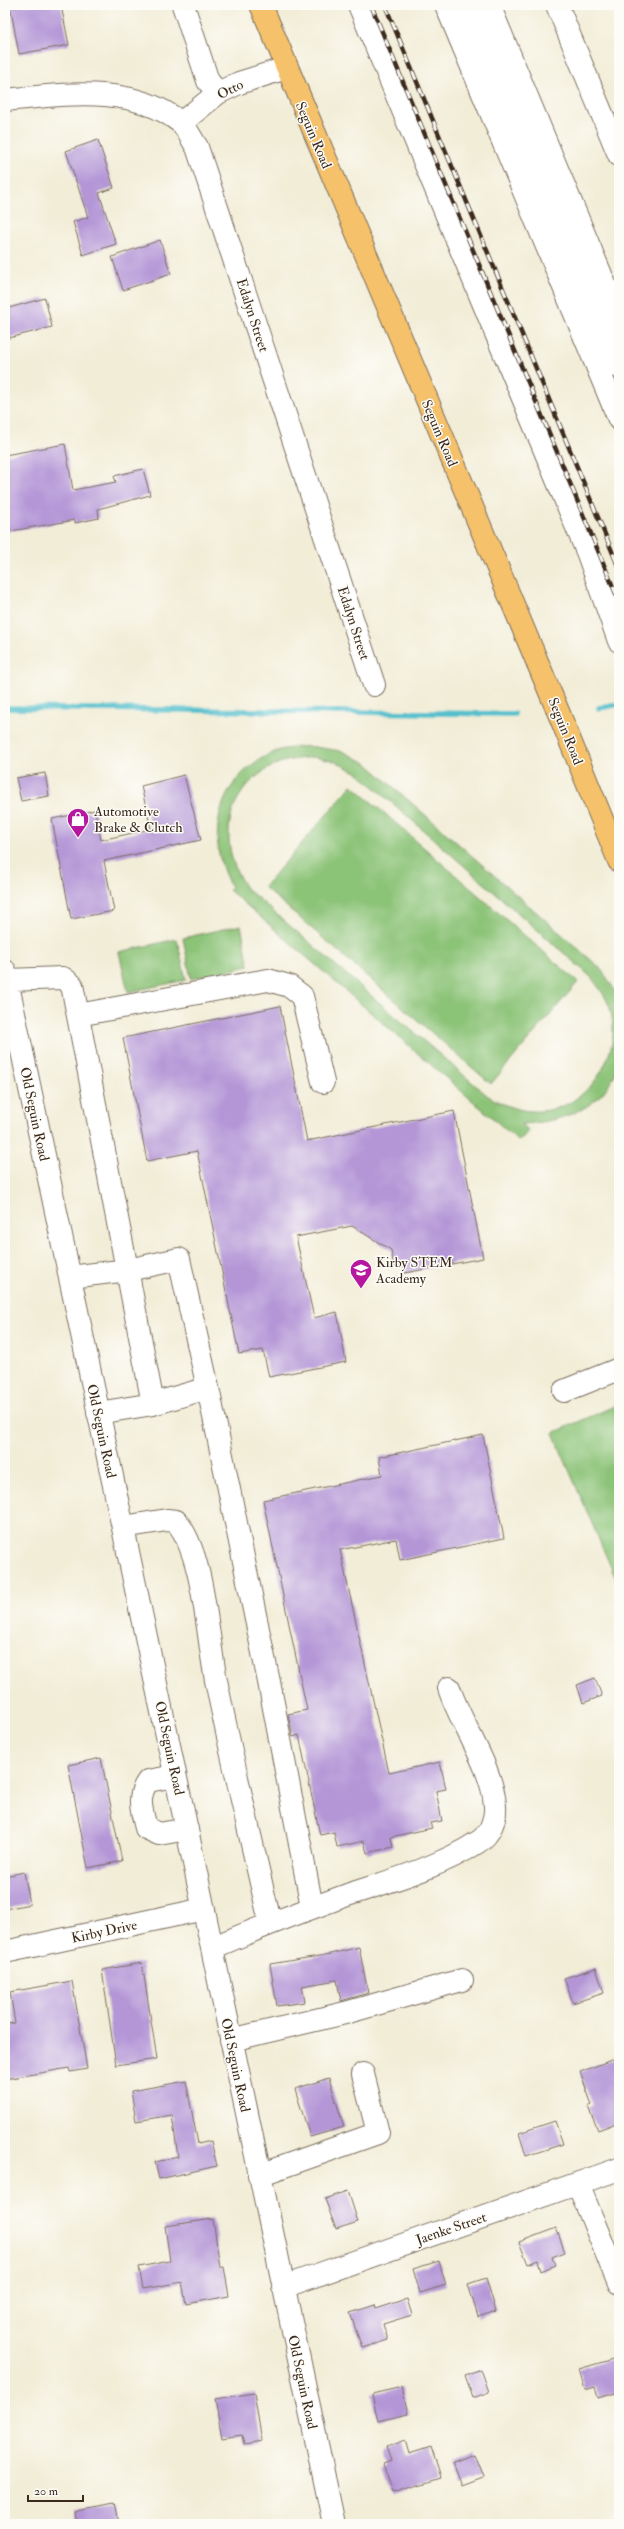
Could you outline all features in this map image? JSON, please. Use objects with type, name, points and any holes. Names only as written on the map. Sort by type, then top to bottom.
[{"type":"main road","name":"Seguin Road","points":[[261,5],[286,68],[560,716],[619,861]]},
{"type":"street","points":[[183,5],[208,81],[218,94]]},
{"type":"street","points":[[359,5],[588,554],[619,641]]},
{"type":"street","points":[[446,5],[619,419]]},
{"type":"street","points":[[469,5],[619,367]]},
{"type":"street","points":[[489,5],[619,318]]},
{"type":"street","points":[[556,5],[619,155]]},
{"type":"street","name":"Otto","points":[[181,123],[218,94],[239,84],[286,68]]},
{"type":"street","name":"Edalyn Street","points":[[5,100],[69,94],[120,96],[154,106],[181,123],[197,147],[374,685]]},
{"type":"street","points":[[6,976],[64,978],[72,985],[153,1404]]},
{"type":"street","name":"Old Seguin Road","points":[[6,976],[334,2524]]},
{"type":"street","points":[[78,1015],[268,980],[289,986],[302,996],[323,1082]]},
{"type":"street","points":[[70,1277],[128,1270],[179,1259],[208,1388],[269,1682],[312,1908]]},
{"type":"street","points":[[564,1391],[619,1369]]},
{"type":"street","points":[[98,1413],[153,1404],[208,1388]]},
{"type":"street","points":[[123,1527],[167,1520],[176,1522],[184,1530],[195,1556],[216,1684],[270,1922]]},
{"type":"street","points":[[212,1948],[270,1922],[426,1869],[479,1842],[489,1832],[494,1819],[495,1806],[491,1781],[456,1708],[449,1688]]},
{"type":"street","points":[[176,1776],[148,1781],[142,1790],[139,1799],[146,1828],[159,1834],[187,1829]]},
{"type":"street","name":"Kirby Drive","points":[[5,1952],[204,1909]]},
{"type":"street","points":[[231,2040],[345,2013],[462,1980]]},
{"type":"street","points":[[259,2175],[378,2133],[363,2074]]},
{"type":"street","name":"Jaenke Street","points":[[283,2287],[619,2169]]},
{"type":"street","points":[[578,2184],[619,2284]]},
{"type":"green space","points":[[308,746],[342,751],[366,763],[599,967],[615,991],[617,998],[619,1012],[620,1054],[618,1065],[612,1080],[603,1092],[592,1102],[580,1110],[566,1116],[536,1123],[521,1124],[529,1131],[519,1141],[229,890],[231,887],[223,868],[218,848],[218,829],[221,811],[228,793],[239,777],[253,764],[276,751]],"holes":[[[314,757],[336,762],[358,773],[591,977],[599,988],[607,1000],[610,1009],[613,1026],[612,1044],[607,1061],[598,1076],[587,1090],[573,1101],[557,1108],[533,1111],[513,1108],[488,1096],[246,888],[231,853],[229,835],[231,818],[236,802],[246,787],[260,774],[277,764],[286,761]]]},
{"type":"green space","points":[[352,785],[578,982],[491,1084],[264,887]]},
{"type":"green space","points":[[241,925],[249,966],[191,979],[183,938]]},
{"type":"green space","points":[[177,939],[186,980],[128,992],[119,952]]},
{"type":"green space","points":[[619,1404],[619,1577],[616,1579],[553,1433]]},
{"type":"building","points":[[10,5],[61,5],[69,45],[19,54]]},
{"type":"building","points":[[98,140],[114,188],[99,193],[116,244],[83,255],[73,222],[88,217],[66,151]]},
{"type":"building","points":[[160,240],[171,274],[123,290],[112,257]]},
{"type":"building","points":[[45,298],[52,327],[5,339],[5,309]]},
{"type":"building","points":[[65,444],[73,490],[116,482],[114,476],[143,469],[150,495],[98,509],[99,518],[75,523],[75,520],[5,532],[5,455]]},
{"type":"building","points":[[45,773],[49,796],[21,801],[16,778]]},
{"type":"building","points":[[184,775],[201,840],[104,861],[114,911],[71,919],[52,819],[95,810],[101,840],[151,829],[141,786]]},
{"type":"building","points":[[280,1006],[307,1141],[454,1111],[483,1258],[405,1273],[404,1266],[394,1267],[391,1250],[352,1226],[296,1237],[314,1318],[337,1312],[346,1362],[269,1377],[263,1350],[239,1354],[197,1151],[147,1161],[123,1038]]},
{"type":"building","points":[[483,1435],[504,1538],[400,1560],[396,1539],[340,1550],[389,1773],[440,1762],[446,1789],[436,1791],[442,1821],[430,1823],[432,1828],[391,1837],[393,1847],[367,1853],[364,1841],[337,1847],[334,1832],[320,1835],[299,1735],[293,1737],[288,1714],[307,1710],[263,1500],[382,1475],[379,1457]]},
{"type":"building","points":[[595,1678],[602,1696],[583,1703],[577,1685]]},
{"type":"building","points":[[101,1758],[122,1861],[88,1868],[68,1765]]},
{"type":"building","points":[[24,1872],[30,1904],[5,1909],[5,1876]]},
{"type":"building","points":[[359,1947],[368,1993],[341,2001],[337,1980],[302,1986],[305,2002],[277,2006],[270,1964],[331,1954]]},
{"type":"building","points":[[142,1963],[157,2059],[116,2065],[102,1970]]},
{"type":"building","points":[[596,1968],[604,1993],[573,2003],[564,1978]]},
{"type":"building","points":[[72,1981],[87,2069],[70,2072],[69,2068],[5,2079],[5,2024],[15,2023],[10,1992]]},
{"type":"building","points":[[619,2057],[619,2122],[598,2130],[588,2107],[592,2105],[580,2072]]},
{"type":"building","points":[[329,2078],[344,2127],[310,2137],[295,2089]]},
{"type":"building","points":[[186,2081],[198,2144],[211,2141],[217,2166],[159,2179],[155,2162],[178,2157],[172,2115],[136,2121],[131,2091]]},
{"type":"building","points":[[555,2121],[563,2144],[526,2156],[519,2133]]},
{"type":"building","points":[[348,2191],[358,2222],[336,2229],[325,2199]]},
{"type":"building","points":[[213,2219],[220,2267],[224,2267],[229,2296],[186,2304],[182,2282],[143,2289],[139,2267],[170,2261],[165,2226]]},
{"type":"building","points":[[556,2228],[565,2252],[552,2257],[555,2265],[541,2271],[538,2260],[528,2264],[519,2242]]},
{"type":"building","points":[[439,2261],[446,2285],[420,2293],[413,2269]]},
{"type":"building","points":[[486,2278],[496,2311],[478,2317],[468,2284]]},
{"type":"building","points":[[407,2299],[412,2315],[383,2324],[388,2340],[362,2348],[350,2313],[375,2305],[376,2309]]},
{"type":"building","points":[[616,2358],[619,2369],[619,2392],[598,2398],[595,2387],[585,2390],[579,2369]]},
{"type":"building","points":[[481,2369],[489,2392],[473,2398],[465,2375]]},
{"type":"building","points":[[402,2387],[408,2414],[378,2421],[372,2394]]},
{"type":"building","points":[[254,2393],[262,2441],[244,2444],[242,2435],[222,2438],[215,2399]]},
{"type":"building","points":[[405,2440],[409,2454],[431,2447],[441,2478],[393,2493],[383,2464],[391,2461],[386,2447]]},
{"type":"building","points":[[474,2454],[483,2477],[462,2485],[453,2462]]},
{"type":"building","points":[[115,2503],[119,2524],[77,2524],[75,2510]]},
{"type":"waterway","points":[[599,708],[619,704]]},
{"type":"waterway","points":[[5,708],[514,714]]},
{"type":"railway","points":[[371,5],[619,601]]},
{"type":"railway","points":[[385,5],[619,568]]},
{"type":"place","name":"Automotive Brake & Clutch","points":[[78,838]]},
{"type":"place","name":"Kirby STEM Academy","points":[[361,1290]]}]
